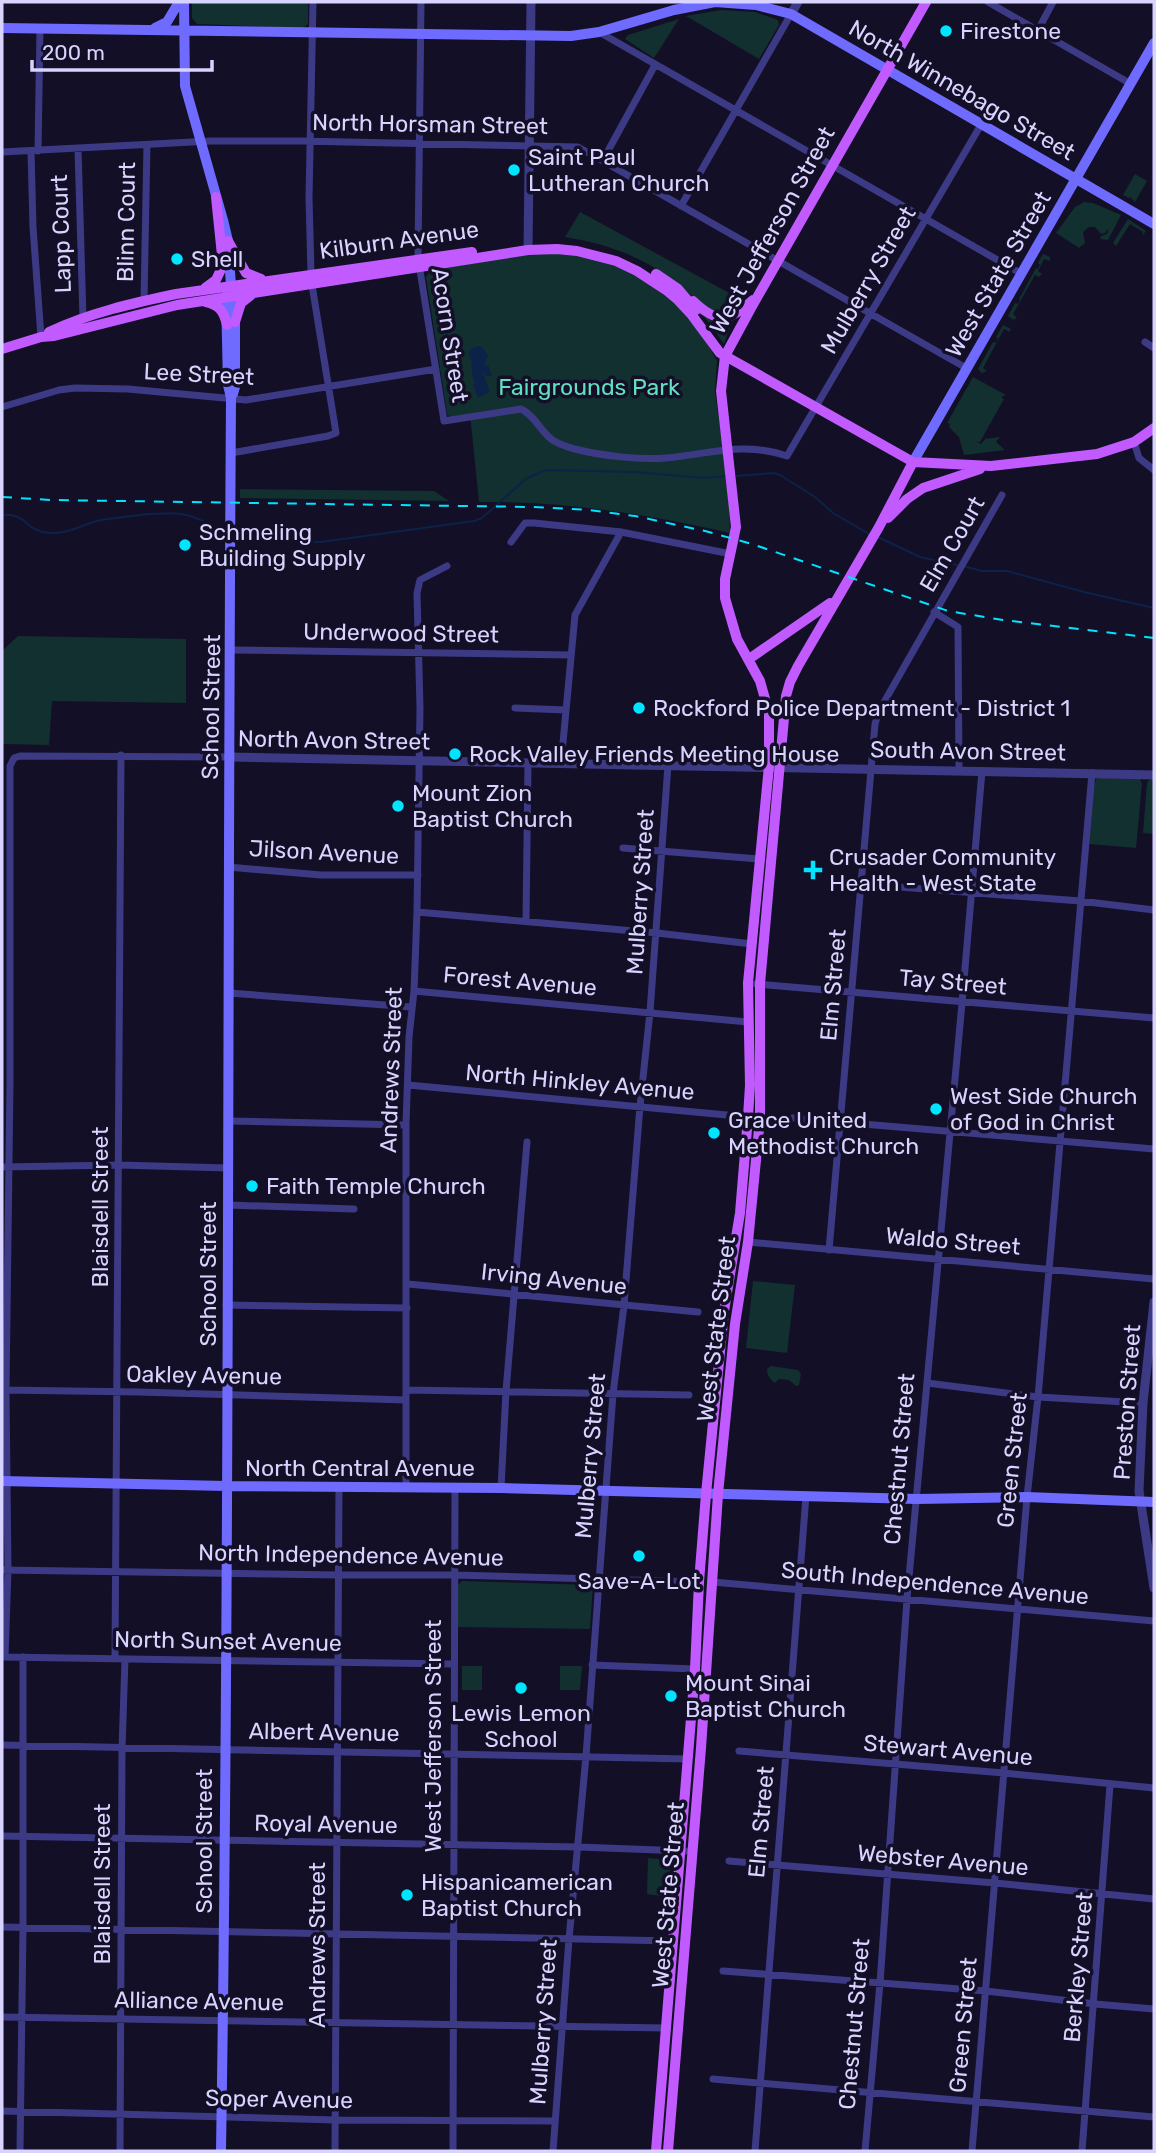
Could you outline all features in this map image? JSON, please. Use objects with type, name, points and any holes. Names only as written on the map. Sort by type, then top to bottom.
[{"type":"main road","points":[[143,31],[162,26],[181,2]]},
{"type":"main road","name":"School Street","points":[[181,2],[186,86],[228,241],[234,387],[231,398],[230,522],[229,1121],[221,2151]]},
{"type":"main road","name":"North Winnebago Street","points":[[2,28],[571,36],[599,32],[674,10],[715,2],[756,5],[791,14],[1154,224]]},
{"type":"main road","name":"West Jefferson Street","points":[[732,554],[736,527],[721,391],[725,356],[926,2]]},
{"type":"main road","name":"West State Street","points":[[668,2151],[701,1748],[712,1582],[712,1494],[724,1311],[740,1213],[748,1117],[748,983],[759,859],[786,696],[790,682],[913,462],[1154,43]]},
{"type":"main road","points":[[216,197],[223,265],[216,280],[201,296],[218,307],[231,323],[242,303],[258,293]]},
{"type":"main road","points":[[228,241],[246,274],[268,280]]},
{"type":"main road","name":"Kilburn Avenue","points":[[2,349],[41,337],[83,318],[144,300],[258,293],[312,279],[564,242],[611,252],[650,270],[678,289],[707,325],[725,356]]},
{"type":"main road","name":"Kilburn Avenue","points":[[528,246],[577,251],[617,261],[637,271],[678,300],[725,356],[913,462],[991,466],[1097,454],[1134,442]]},
{"type":"main road","name":"Kilburn Avenue","points":[[231,293],[268,280],[312,279]]},
{"type":"main road","points":[[678,289],[710,316],[718,318],[729,317],[738,312],[760,293]]},
{"type":"main road","name":"Kilburn Avenue","points":[[41,337],[177,305],[201,296]]},
{"type":"main road","points":[[1134,442],[1154,428]]},
{"type":"main road","points":[[876,530],[907,499],[923,488],[991,466]]},
{"type":"main road","name":"West State Street","points":[[656,2151],[695,1669],[699,1582],[748,1242],[760,1119],[761,984],[775,766],[769,713],[760,681],[737,639],[725,598],[725,579],[732,554]]},
{"type":"main road","points":[[749,659],[836,599]]},
{"type":"main road","name":"North Central Avenue","points":[[5,1481],[406,1489],[501,1488],[917,1499],[1027,1497],[1154,1502]]},
{"type":"street","points":[[231,453],[336,433],[312,279],[310,141],[313,2]]},
{"type":"street","name":"Acorn Street","points":[[421,2],[418,263],[444,421],[515,409],[527,412],[551,439],[577,450],[646,458],[672,457],[727,448]]},
{"type":"street","points":[[528,246],[531,2]]},
{"type":"street","points":[[681,206],[798,2]]},
{"type":"street","points":[[988,2],[1131,84]]},
{"type":"street","points":[[1038,30],[1053,2]]},
{"type":"street","points":[[40,29],[33,227],[41,337]]},
{"type":"street","points":[[599,32],[1022,274]]},
{"type":"street","points":[[603,160],[655,65]]},
{"type":"street","name":"Mulberry Street","points":[[727,448],[756,448],[787,456],[982,123]]},
{"type":"street","name":"North Horsman Street","points":[[2,152],[201,142],[310,141],[578,147],[968,369]]},
{"type":"street","name":"Blinn Court","points":[[144,300],[147,145]]},
{"type":"street","name":"Lapp Court","points":[[78,149],[83,318]]},
{"type":"street","points":[[1145,342],[1154,348]]},
{"type":"street","name":"Lee Street","points":[[2,407],[75,388],[128,389],[246,400],[436,369]]},
{"type":"street","points":[[1134,442],[1139,458],[1154,470]]},
{"type":"street","name":"Elm Court","points":[[934,612],[1002,495]]},
{"type":"street","points":[[512,542],[525,523],[621,532],[732,554]]},
{"type":"street","points":[[561,764],[575,615],[621,532]]},
{"type":"street","name":"Andrews Street","points":[[406,1489],[406,1125],[418,875],[418,585],[420,580],[447,566]]},
{"type":"street","points":[[934,612],[958,628],[959,770]]},
{"type":"street","name":"Elm Street","points":[[829,1250],[875,724],[879,711],[934,612]]},
{"type":"street","name":"Underwood Street","points":[[231,650],[571,655]]},
{"type":"street","points":[[515,708],[566,710]]},
{"type":"street","name":"North Avon Street","points":[[6,930],[10,766],[14,758],[20,756],[121,755],[775,766]]},
{"type":"street","name":"Blaisdell Street","points":[[115,1658],[121,755]]},
{"type":"street","points":[[526,921],[528,763]]},
{"type":"street","name":"Mulberry Street","points":[[553,2151],[613,1394],[624,1306],[657,933],[668,765]]},
{"type":"street","name":"South Avon Street","points":[[775,766],[1154,775]]},
{"type":"street","name":"Chestnut Street","points":[[865,2151],[880,1983],[907,1599],[982,771]]},
{"type":"street","name":"Green Street","points":[[972,2151],[1092,773]]},
{"type":"street","points":[[623,848],[759,859]]},
{"type":"street","name":"Jilson Avenue","points":[[228,867],[321,875],[418,875]]},
{"type":"street","points":[[861,884],[1154,909]]},
{"type":"street","points":[[417,912],[752,944]]},
{"type":"street","points":[[4,1657],[6,930]]},
{"type":"street","name":"Tay Street","points":[[748,983],[1154,1018]]},
{"type":"street","name":"Forest Avenue","points":[[414,991],[748,1022]]},
{"type":"street","points":[[229,993],[411,1007]]},
{"type":"street","name":"North Hinkley Avenue","points":[[408,1085],[748,1117]]},
{"type":"street","points":[[793,1118],[1154,1149]]},
{"type":"street","points":[[229,1121],[406,1125]]},
{"type":"street","points":[[501,1488],[506,1391],[527,1142]]},
{"type":"street","points":[[5,1167],[119,1165],[228,1168]]},
{"type":"street","points":[[228,1205],[354,1209]]},
{"type":"street","name":"Waldo Street","points":[[748,1242],[1154,1279]]},
{"type":"street","name":"Irving Avenue","points":[[408,1284],[698,1312]]},
{"type":"street","name":"Preston Street","points":[[1154,1302],[1143,1404],[1139,1492],[1154,1588]]},
{"type":"street","points":[[226,1305],[407,1308]]},
{"type":"street","points":[[928,1383],[1038,1397],[1143,1404]]},
{"type":"street","name":"Oakley Avenue","points":[[4,1390],[405,1399]]},
{"type":"street","points":[[406,1390],[689,1395]]},
{"type":"street","name":"Andrews Street","points":[[335,2151],[339,1487]]},
{"type":"street","name":"West Jefferson Street","points":[[453,2151],[455,1489]]},
{"type":"street","name":"Elm Street","points":[[755,2151],[806,1496]]},
{"type":"street","name":"North Independence Avenue","points":[[5,1570],[455,1575],[699,1582]]},
{"type":"street","name":"South Independence Avenue","points":[[712,1582],[1154,1621]]},
{"type":"street","name":"North Sunset Avenue","points":[[4,1657],[453,1664]]},
{"type":"street","points":[[20,2151],[23,1657]]},
{"type":"street","name":"Blaisdell Street","points":[[120,2151],[125,1659]]},
{"type":"street","points":[[592,1665],[695,1669]]},
{"type":"street","name":"Albert Avenue","points":[[2,1745],[688,1759]]},
{"type":"street","name":"Stewart Avenue","points":[[739,1751],[1154,1788]]},
{"type":"street","name":"Berkley Street","points":[[1083,2151],[1111,1785]]},
{"type":"street","name":"Royal Avenue","points":[[2,1836],[692,1851]]},
{"type":"street","name":"Webster Avenue","points":[[729,1861],[1154,1899]]},
{"type":"street","points":[[2,1927],[673,1941]]},
{"type":"street","points":[[723,1971],[986,1991],[1154,2008]]},
{"type":"street","name":"Alliance Avenue","points":[[2,2017],[666,2028]]},
{"type":"street","points":[[713,2079],[1154,2117]]},
{"type":"street","name":"Soper Avenue","points":[[2,2111],[221,2118],[555,2121]]},
{"type":"green space","points":[[192,2],[308,2],[308,24],[303,28],[197,24],[192,18]]},
{"type":"green space","points":[[721,10],[755,12],[778,20],[779,25],[759,59],[686,16]]},
{"type":"green space","points":[[679,19],[654,58],[625,39],[628,35]]},
{"type":"green space","points":[[1135,174],[1147,181],[1135,202],[1123,195]]},
{"type":"green space","points":[[1084,202],[1121,215],[1108,240],[1100,239],[1107,234],[1109,228],[1101,234],[1095,227],[1089,227],[1083,232],[1085,243],[1079,248],[1056,233],[1075,207]]},
{"type":"green space","points":[[580,212],[744,301],[733,313],[709,312],[677,283],[644,262],[607,247],[565,237]]},
{"type":"green space","points":[[1128,219],[1146,231],[1142,236],[1143,232],[1130,224],[1116,246],[1113,243]]},
{"type":"green space","name":"Fairgrounds Park","points":[[539,253],[574,254],[604,261],[639,276],[676,304],[706,341],[717,361],[715,392],[729,489],[730,533],[574,506],[479,502],[470,414],[450,417],[447,414],[426,277],[431,270]]},
{"type":"green space","points":[[1043,254],[1050,257],[1050,261],[1044,259],[1038,271],[1042,274],[1039,277],[1035,275],[1013,314],[1017,318],[1013,320],[1008,316],[1015,303],[1018,304],[1036,268],[1038,269]]},
{"type":"green space","points":[[697,307],[719,322],[732,322],[724,344]]},
{"type":"green space","points":[[1003,325],[1011,329],[1009,332],[1004,329],[983,368],[987,371],[982,373],[978,369],[993,342],[996,343],[996,337]]},
{"type":"green space","points":[[973,377],[1006,395],[1001,397],[1004,399],[980,442],[976,441],[981,444],[985,439],[1000,437],[996,442],[1005,450],[964,455],[959,437],[947,423]]},
{"type":"green space","points":[[240,489],[434,491],[449,501],[240,498]]},
{"type":"green space","points":[[18,636],[186,639],[186,703],[52,701],[49,745],[2,744],[2,651]]},
{"type":"green space","points":[[1099,778],[1140,779],[1142,784],[1136,848],[1089,844],[1094,786]]},
{"type":"green space","points":[[1154,779],[1154,834],[1143,833],[1147,783]]},
{"type":"green space","points":[[753,1281],[795,1285],[787,1353],[746,1348]]},
{"type":"green space","points":[[771,1366],[798,1370],[801,1374],[799,1385],[779,1379],[775,1383],[770,1379],[767,1369]]},
{"type":"green space","points":[[462,1581],[593,1585],[590,1629],[458,1627],[458,1585]]},
{"type":"green space","points":[[462,1666],[482,1666],[482,1690],[462,1690]]},
{"type":"green space","points":[[560,1666],[582,1666],[580,1690],[560,1690]]},
{"type":"green space","points":[[648,1858],[671,1860],[667,1897],[647,1894]]},
{"type":"water","points":[[478,346],[488,355],[484,367],[488,365],[492,375],[488,377],[483,373],[490,392],[478,398],[468,353]]},
{"type":"waterway","points":[[235,534],[271,541],[321,542],[474,521],[482,518],[527,478],[546,470],[636,472],[703,478],[727,476]]},
{"type":"waterway","points":[[736,476],[774,473],[780,475],[815,497],[833,513],[869,534]]},
{"type":"waterway","points":[[2,515],[17,517],[35,529],[50,533],[101,520],[163,513],[187,515],[226,531]]},
{"type":"waterway","points":[[878,537],[920,557],[957,565]]},
{"type":"waterway","points":[[963,566],[982,571],[1007,571],[1154,608]]},
{"type":"railway","points":[[2,497],[589,510],[635,516],[752,544],[948,611],[1154,638]]},
{"type":"place","name":"Firestone","points":[[946,31]]},
{"type":"place","name":"Saint Paul Lutheran Church","points":[[514,170]]},
{"type":"place","name":"Shell","points":[[177,259]]},
{"type":"place","name":"Schmeling Building Supply","points":[[185,545]]},
{"type":"place","name":"Rockford Police Department - District 1","points":[[639,708]]},
{"type":"place","name":"Rock Valley Friends Meeting House","points":[[455,754]]},
{"type":"place","name":"Mount Zion Baptist Church","points":[[398,806]]},
{"type":"place","name":"Crusader Community Health - West State","points":[[813,870]]},
{"type":"place","name":"West Side Church of God in Christ","points":[[936,1109]]},
{"type":"place","name":"Grace United Methodist Church","points":[[714,1133]]},
{"type":"place","name":"Faith Temple Church","points":[[252,1186]]},
{"type":"place","name":"Save-A-Lot","points":[[639,1556]]},
{"type":"place","name":"Lewis Lemon School","points":[[521,1688]]},
{"type":"place","name":"Mount Sinai Baptist Church","points":[[671,1696]]},
{"type":"place","name":"Hispanicamerican Baptist Church","points":[[407,1895]]}]
